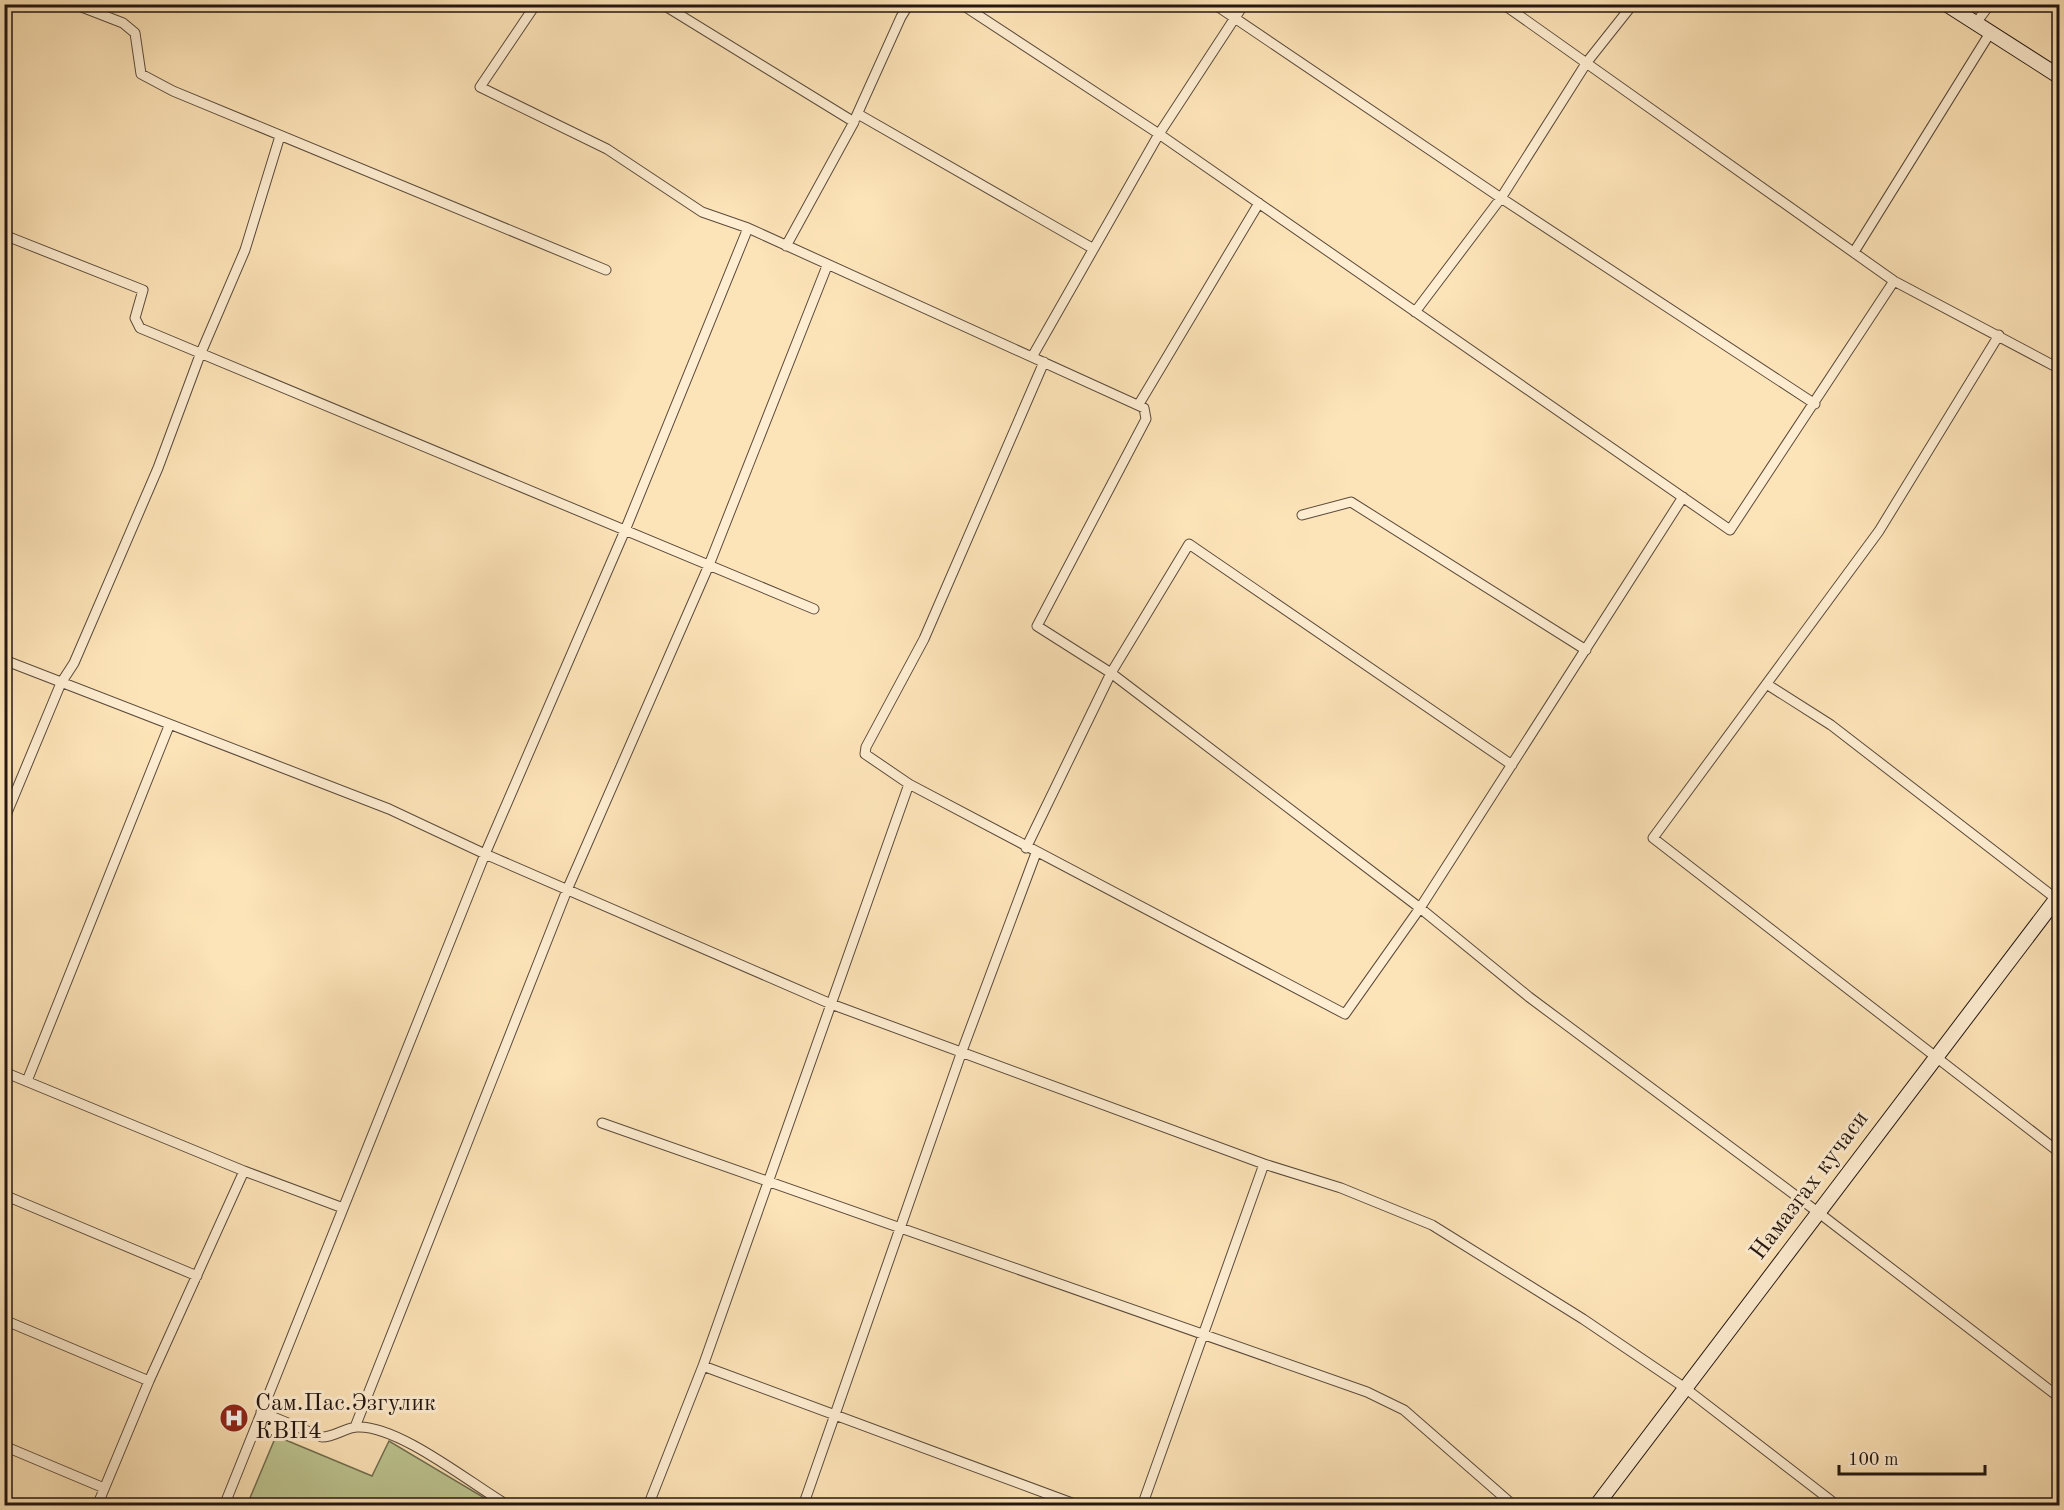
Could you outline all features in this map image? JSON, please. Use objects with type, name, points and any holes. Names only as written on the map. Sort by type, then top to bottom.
[{"type":"street","points":[[74,4],[123,23],[135,33],[141,74],[173,91],[606,270]]},
{"type":"street","points":[[536,4],[480,87],[496,97],[607,149],[702,212],[748,228],[827,266],[1144,408],[1146,419],[1036,626],[1111,673],[1420,908],[1529,996],[1819,1213],[2060,1398]]},
{"type":"street","points":[[662,4],[856,118],[1092,248]]},
{"type":"street","points":[[786,246],[856,118],[909,4]]},
{"type":"street","points":[[961,4],[1159,134],[1730,530],[1815,404],[1893,281]]},
{"type":"street","points":[[1214,4],[1501,198],[1815,404]]},
{"type":"street","points":[[1032,357],[1092,248],[1159,134],[1244,4]]},
{"type":"street","points":[[1503,4],[1893,281],[2060,369]]},
{"type":"street","points":[[1415,312],[1501,198],[1587,62],[1633,4]]},
{"type":"street","points":[[1946,4],[2060,77]]},
{"type":"street","points":[[1976,23],[1990,4]]},
{"type":"street","points":[[1854,252],[1990,33]]},
{"type":"street","points":[[4,820],[61,683],[74,663],[158,468],[200,355],[246,250],[280,136]]},
{"type":"street","points":[[1139,404],[1259,203]]},
{"type":"street","points":[[224,1506],[485,854],[626,528],[748,228]]},
{"type":"street","points":[[4,235],[143,290],[135,318],[140,328],[518,487],[626,528],[814,609]]},
{"type":"street","points":[[355,1427],[567,890],[709,565],[827,266]]},
{"type":"street","points":[[1999,335],[1879,531],[1653,838],[2060,1153]]},
{"type":"street","points":[[1044,362],[924,639],[866,747],[865,754],[870,760],[909,784],[1026,848],[1345,1014],[1420,908],[1683,497]]},
{"type":"street","points":[[1302,515],[1351,502],[1586,650]]},
{"type":"street","points":[[1026,848],[1111,673],[1190,544],[1512,765]]},
{"type":"street","points":[[4,660],[169,726],[389,808],[485,854],[831,1004],[1264,1164],[1341,1188],[1432,1225],[1583,1319],[1685,1388],[1838,1506]]},
{"type":"street","points":[[1767,685],[1831,725],[2058,898]]},
{"type":"street","points":[[27,1081],[169,726]]},
{"type":"street","points":[[648,1506],[703,1366],[766,1181],[909,784]]},
{"type":"street","points":[[802,1506],[962,1051],[1036,853]]},
{"type":"street","name":"Намазгах кучаси","points":[[1596,1506],[2058,898]]},
{"type":"street","points":[[4,1072],[244,1171],[342,1208]]},
{"type":"street","points":[[602,1123],[1367,1392],[1404,1410],[1514,1506]]},
{"type":"street","points":[[1142,1506],[1264,1164]]},
{"type":"street","points":[[97,1506],[149,1381],[244,1171]]},
{"type":"street","points":[[4,1195],[197,1276]]},
{"type":"street","points":[[4,1320],[149,1381]]},
{"type":"street","points":[[703,1366],[834,1417],[1080,1506]]},
{"type":"street","points":[[261,1412],[322,1437],[331,1437],[355,1427],[376,1429],[423,1452],[509,1506]]},
{"type":"street","points":[[4,1446],[104,1488]]},
{"type":"green space","points":[[276,1436],[372,1476],[389,1441],[493,1503],[492,1505],[247,1505]]},
{"type":"place","name":"Сам.Пас.Эзгулик КВП4","points":[[234,1418]]}]
